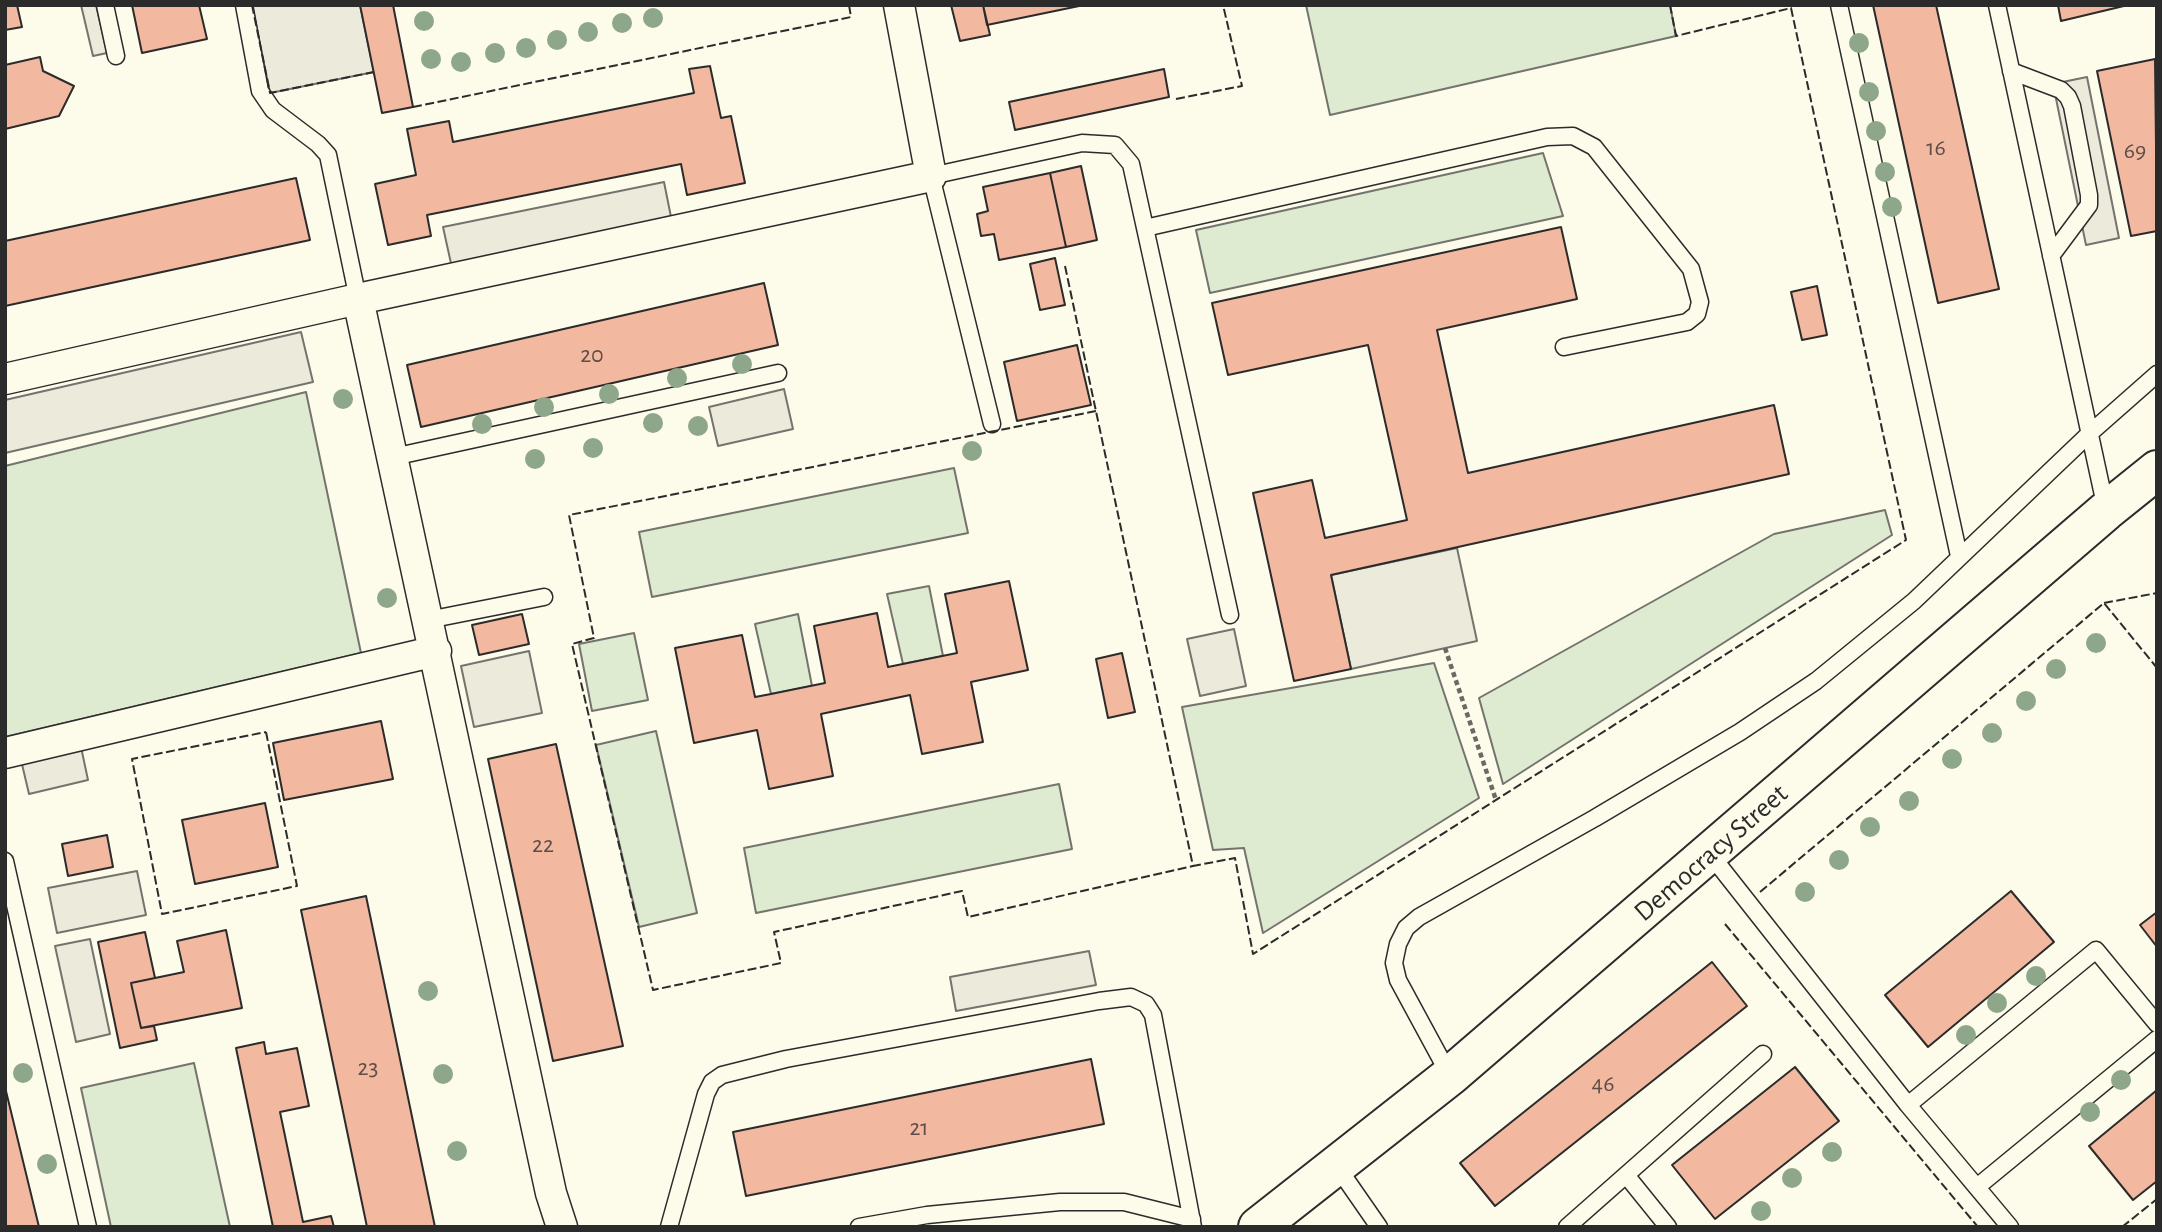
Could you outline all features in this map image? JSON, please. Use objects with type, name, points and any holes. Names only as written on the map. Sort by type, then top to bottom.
[{"type":"main road","name":"Democracy Street","points":[[1258,1227],[1450,1076],[2157,470]]},
{"type":"street","points":[[5,379],[358,299],[931,176],[899,5]]},
{"type":"street","points":[[358,299],[551,1193],[562,1227]]},
{"type":"street","points":[[5,753],[436,655]]},
{"type":"lane","points":[[105,5],[116,56]]},
{"type":"lane","points":[[244,5],[260,91],[273,110],[318,144],[328,155],[358,299]]},
{"type":"lane","points":[[1839,5],[1959,556]]},
{"type":"lane","points":[[1997,5],[2106,511]]},
{"type":"lane","points":[[2011,71],[2061,90],[2072,106],[2089,205],[2051,256]]},
{"type":"lane","points":[[1145,228],[1548,137],[1573,136],[1594,147],[1691,269],[1700,302],[1698,314],[1687,322],[1564,347]]},
{"type":"lane","points":[[992,424],[931,176],[1082,143],[1115,145],[1131,164],[1230,615]]},
{"type":"lane","points":[[393,457],[778,373]]},
{"type":"lane","points":[[1450,1076],[1398,980],[1394,963],[1398,944],[1406,929],[1419,917],[1595,818],[1740,732],[1816,681],[1914,601],[2089,434],[2157,374]]},
{"type":"lane","points":[[428,620],[544,597]]},
{"type":"lane","points":[[1710,854],[1908,1105],[2010,1227]]},
{"type":"lane","points":[[5,861],[88,1227]]},
{"type":"lane","points":[[1908,1105],[2096,950],[2157,1024]]},
{"type":"lane","points":[[669,1227],[706,1094],[712,1082],[722,1075],[786,1059],[1098,1001],[1130,997],[1146,1004],[1153,1015],[1192,1223],[1124,1202],[1060,1202],[926,1215],[859,1227]]},
{"type":"lane","points":[[1977,1187],[2157,1038]]},
{"type":"lane","points":[[1567,1227],[1762,1054]]},
{"type":"lane","points":[[1336,1165],[1379,1227]]},
{"type":"lane","points":[[1626,1175],[1668,1227]]},
{"type":"path","points":[[1445,648],[1496,800]]},
{"type":"green space","points":[[1306,5],[1670,5],[1676,36],[1330,115]]},
{"type":"green space","points":[[1543,153],[1563,216],[1210,293],[1196,230]]},
{"type":"green space","points":[[306,392],[361,653],[5,737],[5,466]]},
{"type":"green space","points":[[954,468],[968,533],[652,597],[639,532]]},
{"type":"green space","points":[[1885,510],[1892,535],[1503,784],[1479,698],[1774,534]]},
{"type":"green space","points":[[929,586],[943,656],[903,664],[887,594]]},
{"type":"green space","points":[[798,614],[812,686],[771,694],[755,624]]},
{"type":"green space","points":[[634,633],[648,700],[592,711],[579,644]]},
{"type":"green space","points":[[1434,663],[1479,798],[1263,933],[1244,848],[1213,850],[1182,707]]},
{"type":"green space","points":[[656,731],[697,913],[639,927],[596,745]]},
{"type":"green space","points":[[1059,784],[1072,849],[756,913],[744,848]]},
{"type":"green space","points":[[194,1063],[230,1227],[111,1227],[81,1088]]},
{"type":"shaded area","points":[[81,5],[96,5],[107,53],[93,56]]},
{"type":"shaded area","points":[[252,5],[360,5],[374,72],[270,93]]},
{"type":"shaded area","points":[[2087,77],[2119,238],[2086,245],[2053,84]]},
{"type":"shaded area","points":[[664,182],[672,222],[452,268],[443,227]]},
{"type":"shaded area","points":[[301,332],[313,382],[5,453],[5,400]]},
{"type":"shaded area","points":[[784,389],[793,429],[718,446],[709,407]]},
{"type":"shaded area","points":[[1457,548],[1477,641],[1351,669],[1331,575]]},
{"type":"shaded area","points":[[1234,629],[1246,686],[1200,696],[1187,639]]},
{"type":"shaded area","points":[[529,651],[542,713],[474,727],[461,666]]},
{"type":"shaded area","points":[[81,747],[88,780],[29,794],[21,760]]},
{"type":"shaded area","points":[[137,871],[146,915],[57,933],[48,888]]},
{"type":"shaded area","points":[[90,939],[110,1034],[76,1042],[55,946]]},
{"type":"shaded area","points":[[1089,951],[1096,985],[956,1011],[950,977]]},
{"type":"building","points":[[5,5],[17,5],[22,27],[5,30]]},
{"type":"building","points":[[132,5],[199,5],[207,39],[142,53]]},
{"type":"building","points":[[360,5],[393,5],[413,107],[382,113]]},
{"type":"building","points":[[951,5],[983,5],[990,35],[960,41]]},
{"type":"building","points":[[983,5],[1084,5],[987,25]]},
{"type":"building","points":[[1873,5],[1936,5],[1999,289],[1938,303]]},
{"type":"building","points":[[2058,5],[2128,5],[2061,21]]},
{"type":"building","points":[[40,57],[43,71],[74,86],[59,116],[5,129],[5,65]]},
{"type":"building","points":[[2155,59],[2157,231],[2131,236],[2097,71]]},
{"type":"building","points":[[710,66],[721,118],[731,116],[745,183],[687,195],[681,164],[427,215],[431,236],[388,245],[375,184],[416,175],[407,129],[449,121],[453,142],[694,93],[689,69]]},
{"type":"building","points":[[1164,69],[1169,97],[1015,130],[1009,102]]},
{"type":"building","points":[[1081,166],[1097,240],[1066,247],[1050,173]]},
{"type":"building","points":[[1050,173],[1066,247],[999,260],[994,234],[981,236],[977,214],[988,211],[983,187]]},
{"type":"building","points":[[296,178],[310,240],[5,306],[5,241]]},
{"type":"building","points":[[1561,227],[1577,299],[1437,330],[1468,473],[1774,405],[1789,474],[1331,575],[1351,669],[1294,681],[1253,493],[1312,480],[1325,538],[1407,520],[1368,345],[1228,375],[1212,303]]},
{"type":"building","points":[[1055,258],[1065,305],[1040,310],[1030,264]]},
{"type":"building","points":[[764,283],[778,345],[421,427],[407,365]]},
{"type":"building","points":[[1817,286],[1827,335],[1802,340],[1791,292]]},
{"type":"building","points":[[1077,345],[1091,405],[1017,421],[1004,362]]},
{"type":"building","points":[[1009,581],[1028,670],[971,682],[983,742],[922,754],[910,695],[821,714],[833,776],[769,789],[757,730],[694,743],[675,648],[742,635],[755,697],[771,694],[825,683],[814,626],[877,613],[888,667],[957,653],[945,594]]},
{"type":"building","points":[[522,614],[529,644],[479,655],[472,625]]},
{"type":"building","points":[[1122,653],[1135,712],[1108,718],[1096,659]]},
{"type":"building","points":[[381,721],[393,779],[284,800],[273,743]]},
{"type":"building","points":[[556,744],[623,1046],[553,1061],[488,759]]},
{"type":"building","points":[[265,803],[278,867],[195,884],[182,820]]},
{"type":"building","points":[[107,835],[113,867],[68,876],[62,844]]},
{"type":"building","points":[[2011,891],[2054,942],[1928,1047],[1885,995]]},
{"type":"building","points":[[366,896],[435,1227],[367,1227],[301,910]]},
{"type":"building","points":[[2157,912],[2157,947],[2140,925]]},
{"type":"building","points":[[226,930],[242,1008],[141,1028],[131,983],[184,972],[177,941]]},
{"type":"building","points":[[145,932],[155,978],[131,983],[141,1028],[154,1026],[157,1040],[120,1048],[98,942]]},
{"type":"building","points":[[1712,962],[1747,1006],[1495,1206],[1460,1163]]},
{"type":"building","points":[[264,1042],[266,1054],[297,1048],[309,1106],[280,1112],[303,1222],[331,1216],[334,1227],[273,1227],[236,1048]]},
{"type":"building","points":[[1091,1059],[1104,1124],[746,1196],[733,1132]]},
{"type":"building","points":[[1795,1067],[1839,1121],[1715,1219],[1672,1165]]},
{"type":"building","points":[[5,1087],[39,1227],[5,1227]]},
{"type":"building","points":[[2157,1090],[2157,1181],[2133,1200],[2089,1146]]},
{"type":"fence","points":[[252,5],[270,93],[374,72]]},
{"type":"fence","points":[[413,107],[851,17],[849,5]]},
{"type":"fence","points":[[1176,99],[1242,86],[1223,5]]},
{"type":"fence","points":[[1065,266],[1193,866],[1235,858],[1253,954],[1906,540],[1791,8],[1676,36],[1670,5]]},
{"type":"fence","points":[[1096,411],[569,515],[594,638],[572,644],[653,990],[781,963],[774,932],[962,891],[968,917],[1193,866]]},
{"type":"fence","points":[[2104,603],[2157,593]]},
{"type":"fence","points":[[1760,892],[2104,603],[2157,668]]},
{"type":"fence","points":[[266,732],[297,886],[162,914],[132,759],[266,732]]},
{"type":"fence","points":[[1725,924],[1978,1227]]},
{"type":"fence","points":[[2122,1227],[2157,1199]]}]
